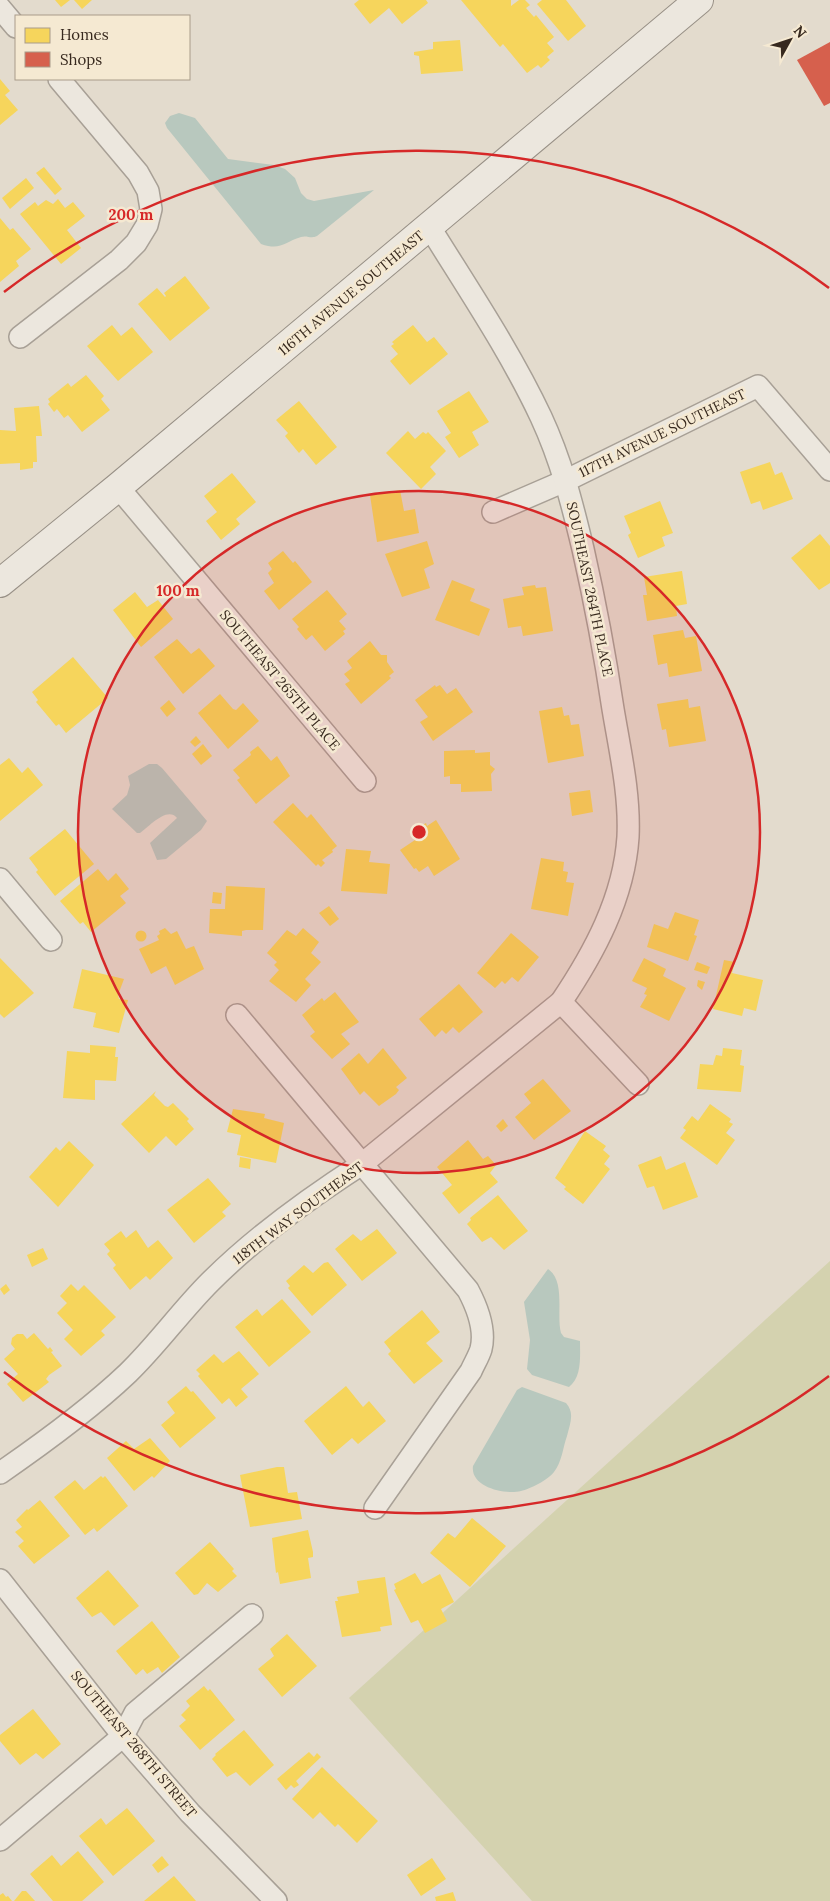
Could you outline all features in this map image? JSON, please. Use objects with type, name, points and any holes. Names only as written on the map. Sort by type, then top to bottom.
[{"type":"main road","name":"116TH AVENUE SOUTHEAST","points":[[0,583],[118,487],[699,0]]},
{"type":"street","points":[[0,8],[15,26]]},
{"type":"street","points":[[20,336],[119,260],[136,243],[147,225],[151,209],[148,191],[138,173],[60,80]]},
{"type":"street","name":"SOUTHEAST 264TH PLACE","points":[[429,226],[511,358],[542,419],[567,480],[600,624],[626,788],[628,838],[619,888],[601,935],[561,1002]]},
{"type":"street","name":"117TH AVENUE SOUTHEAST","points":[[493,512],[567,480],[758,386],[830,470]]},
{"type":"street","name":"SOUTHEAST 265TH PLACE","points":[[118,487],[365,781]]},
{"type":"street","points":[[0,879],[51,940]]},
{"type":"street","points":[[561,1002],[638,1084]]},
{"type":"street","name":"118TH WAY SOUTHEAST","points":[[0,1473],[97,1402],[130,1371],[209,1283],[247,1248],[333,1183],[362,1164],[561,1002]]},
{"type":"street","points":[[237,1015],[468,1290],[476,1306],[482,1327],[481,1348],[471,1371],[375,1508]]},
{"type":"street","name":"SOUTHEAST 268TH STREET","points":[[0,1580],[123,1736],[190,1813],[276,1901]]},
{"type":"street","points":[[0,1840],[123,1736],[135,1713],[252,1615]]},
{"type":"shaded area","points":[[179,113],[195,118],[228,159],[274,165],[285,169],[295,178],[301,193],[307,199],[314,201],[374,190],[317,236],[301,237],[273,247],[261,244],[167,128],[165,123],[170,116]]},
{"type":"shaded area","points":[[149,764],[157,764],[162,768],[207,821],[201,830],[166,859],[157,860],[150,843],[177,818],[168,814],[153,822],[140,833],[137,833],[112,809],[127,795],[130,785],[128,776]]},
{"type":"shaded area","points":[[830,1261],[830,1901],[532,1901],[349,1698]]},
{"type":"shaded area","points":[[548,1269],[554,1274],[559,1290],[561,1333],[564,1337],[580,1341],[578,1372],[569,1387],[532,1375],[527,1369],[530,1340],[524,1302]]},
{"type":"shaded area","points":[[522,1387],[566,1403],[569,1407],[571,1419],[559,1464],[548,1478],[525,1490],[506,1492],[489,1488],[477,1479],[473,1466],[517,1390]]},
{"type":"building: Homes","points":[[55,0],[70,0],[61,7]]},
{"type":"building: Homes","points":[[74,0],[92,0],[82,9]]},
{"type":"building: Homes","points":[[359,0],[426,0],[428,3],[402,24],[389,8],[370,24],[354,4]]},
{"type":"building: Homes","points":[[461,0],[511,0],[511,6],[519,0],[525,0],[530,5],[526,8],[534,17],[536,15],[554,37],[547,43],[554,51],[547,57],[550,60],[541,68],[538,65],[527,73],[503,44],[500,47]]},
{"type":"building: Homes","points":[[542,0],[566,0],[586,26],[568,41],[537,4]]},
{"type":"building: Homes","points":[[460,40],[463,71],[421,74],[419,56],[414,55],[414,52],[433,49],[433,42]]},
{"type":"building: Homes","points":[[0,79],[10,91],[5,95],[18,110],[0,125]]},
{"type":"building: Homes","points":[[44,167],[62,189],[55,195],[36,173]]},
{"type":"building: Homes","points":[[26,178],[34,188],[10,209],[2,198]]},
{"type":"building: Homes","points":[[58,199],[65,208],[73,202],[85,216],[67,230],[81,248],[61,264],[20,214],[35,202],[38,206],[46,200],[53,204]]},
{"type":"building: Homes","points":[[0,218],[10,230],[13,228],[31,249],[16,261],[19,266],[0,282]]},
{"type":"building: Homes","points":[[185,276],[210,308],[170,341],[138,304],[157,288],[165,297],[164,293]]},
{"type":"building: Homes","points":[[112,325],[121,336],[132,327],[153,352],[118,381],[87,346]]},
{"type":"building: Homes","points":[[413,325],[427,342],[434,337],[448,354],[410,385],[390,361],[398,354],[391,346],[394,344],[392,342]]},
{"type":"building: Homes","points":[[86,375],[104,396],[101,399],[110,410],[82,432],[68,415],[64,418],[57,409],[54,412],[48,404],[50,402],[48,399],[68,383],[71,387]]},
{"type":"building: Homes","points":[[469,391],[489,422],[472,432],[479,445],[459,458],[445,437],[451,433],[437,411]]},
{"type":"building: Homes","points":[[299,401],[337,447],[316,465],[303,449],[299,453],[285,436],[288,433],[276,420]]},
{"type":"building: Homes","points":[[39,406],[42,436],[36,436],[37,462],[33,462],[33,468],[20,470],[20,463],[0,464],[0,430],[16,431],[14,408]]},
{"type":"building: Homes","points":[[408,431],[415,439],[423,432],[426,434],[428,432],[446,451],[430,467],[436,474],[421,489],[386,453]]},
{"type":"building: Homes","points":[[770,462],[775,475],[782,472],[793,499],[763,510],[760,501],[751,504],[740,472]]},
{"type":"building: Homes","points":[[232,473],[256,502],[236,519],[240,524],[221,540],[206,521],[217,512],[204,496]]},
{"type":"building: Homes","points":[[400,490],[404,511],[415,509],[419,533],[377,542],[370,495]]},
{"type":"building: Homes","points":[[660,501],[673,533],[662,537],[665,546],[638,558],[628,535],[631,533],[624,516]]},
{"type":"building: Homes","points":[[820,534],[830,546],[830,583],[819,590],[791,558]]},
{"type":"building: Homes","points":[[427,541],[434,564],[424,569],[430,588],[402,597],[385,554]]},
{"type":"building: Homes","points":[[283,551],[293,563],[295,561],[312,582],[279,610],[264,591],[274,583],[268,573],[272,569],[268,563]]},
{"type":"building: Homes","points":[[682,571],[687,604],[676,606],[677,616],[647,621],[643,595],[647,595],[644,577]]},
{"type":"building: Homes","points":[[452,580],[475,589],[470,601],[490,609],[479,636],[435,620]]},
{"type":"building: Homes","points":[[535,585],[536,588],[546,587],[553,631],[523,636],[521,626],[508,628],[503,599],[524,595],[522,587]]},
{"type":"building: Homes","points":[[327,590],[347,614],[339,621],[346,629],[343,631],[345,634],[325,651],[312,635],[306,640],[292,619]]},
{"type":"building: Homes","points":[[135,592],[147,607],[158,600],[173,619],[141,647],[113,610]]},
{"type":"building: Homes","points":[[683,630],[685,638],[696,636],[702,671],[669,677],[667,663],[658,665],[653,635]]},
{"type":"building: Homes","points":[[177,639],[191,654],[199,648],[215,666],[183,694],[154,657]]},
{"type":"building: Homes","points":[[370,641],[381,655],[387,655],[387,662],[394,672],[389,676],[391,678],[361,704],[345,684],[350,681],[344,674],[352,668],[347,661]]},
{"type":"building: Homes","points":[[73,657],[108,698],[66,733],[59,724],[56,726],[36,702],[38,700],[32,692]]},
{"type":"building: Homes","points":[[435,685],[436,687],[440,685],[447,694],[456,688],[473,712],[433,741],[420,722],[428,717],[415,700]]},
{"type":"building: Homes","points":[[220,694],[233,709],[236,710],[243,703],[259,721],[228,749],[198,713]]},
{"type":"building: Homes","points":[[688,699],[689,708],[700,706],[706,741],[669,747],[666,729],[662,730],[657,704]]},
{"type":"building: Homes","points":[[169,700],[176,709],[167,717],[160,708]]},
{"type":"building: Homes","points":[[562,707],[564,716],[569,715],[571,725],[579,724],[584,756],[548,763],[539,711]]},
{"type":"building: Homes","points":[[196,736],[201,742],[195,747],[190,742]]},
{"type":"building: Homes","points":[[203,744],[212,756],[201,765],[192,754]]},
{"type":"building: Homes","points":[[258,746],[271,761],[277,756],[290,776],[256,804],[237,780],[240,778],[233,770],[251,755],[250,752]]},
{"type":"building: Homes","points":[[475,750],[475,753],[490,752],[490,765],[495,769],[491,774],[492,791],[461,792],[461,784],[450,784],[450,776],[444,777],[444,751]]},
{"type":"building: Homes","points":[[9,758],[22,773],[28,767],[43,785],[0,821],[0,765]]},
{"type":"building: Homes","points":[[590,790],[593,812],[572,816],[569,793]]},
{"type":"building: Homes","points":[[293,803],[307,818],[311,814],[337,846],[332,850],[333,852],[322,860],[325,863],[321,867],[318,864],[316,866],[273,822]]},
{"type":"building: Homes","points":[[436,820],[460,859],[434,876],[428,866],[419,872],[416,868],[414,869],[400,850],[418,838],[413,831],[426,823],[427,826]]},
{"type":"building: Homes","points":[[65,829],[94,864],[55,896],[36,872],[38,870],[29,858]]},
{"type":"building: Homes","points":[[346,849],[371,851],[369,862],[390,864],[387,894],[341,891]]},
{"type":"building: Homes","points":[[541,858],[564,862],[563,871],[568,872],[566,882],[574,883],[568,916],[531,909]]},
{"type":"building: Homes","points":[[98,869],[108,881],[116,873],[129,889],[120,896],[126,903],[91,932],[83,922],[80,924],[60,901]]},
{"type":"building: Homes","points":[[226,886],[265,888],[263,930],[242,931],[242,936],[209,933],[210,909],[225,909]]},
{"type":"building: Homes","points":[[213,892],[222,893],[221,904],[212,903]]},
{"type":"building: Homes","points":[[329,906],[339,919],[330,926],[319,913]]},
{"type":"building: Homes","points":[[675,912],[699,920],[694,935],[697,936],[688,961],[647,947],[654,924],[668,929]]},
{"type":"building: Homes","points":[[165,928],[171,934],[177,931],[186,949],[194,946],[204,969],[175,985],[166,966],[151,974],[139,949],[159,940],[157,936],[160,934],[159,931]]},
{"type":"building: Homes","points":[[303,928],[319,942],[311,953],[321,962],[305,979],[311,985],[296,1002],[269,981],[279,970],[274,965],[277,962],[267,953],[287,930],[296,936]]},
{"type":"building: Homes","points":[[139,931],[143,931],[146,936],[145,940],[139,941],[136,938],[136,934]]},
{"type":"building: Homes","points":[[511,933],[539,957],[518,982],[512,977],[505,984],[502,981],[495,988],[477,973]]},
{"type":"building: Homes","points":[[0,958],[34,993],[4,1018],[0,1014]]},
{"type":"building: Homes","points":[[644,958],[666,969],[663,976],[686,988],[669,1021],[640,1007],[647,995],[644,994],[647,988],[632,981]]},
{"type":"building: Homes","points":[[724,960],[735,962],[732,973],[763,980],[756,1011],[744,1008],[742,1016],[713,1009]]},
{"type":"building: Homes","points":[[697,962],[710,967],[707,974],[694,970]]},
{"type":"building: Homes","points":[[82,969],[124,979],[118,995],[119,999],[128,1000],[119,1033],[93,1027],[96,1013],[73,1008]]},
{"type":"building: Homes","points":[[698,980],[705,982],[702,990],[697,986]]},
{"type":"building: Homes","points":[[459,984],[483,1012],[459,1033],[453,1027],[446,1034],[442,1030],[435,1037],[419,1019]]},
{"type":"building: Homes","points":[[335,992],[359,1022],[341,1034],[350,1044],[332,1059],[310,1036],[315,1032],[302,1015],[322,998],[324,1001]]},
{"type":"building: Homes","points":[[90,1045],[116,1047],[115,1057],[118,1057],[116,1081],[95,1080],[95,1100],[63,1098],[67,1051],[90,1053]]},
{"type":"building: Homes","points":[[383,1048],[407,1078],[396,1087],[399,1090],[396,1094],[379,1106],[364,1091],[360,1095],[341,1069],[359,1053],[368,1064]]},
{"type":"building: Homes","points":[[723,1048],[742,1050],[740,1065],[744,1066],[741,1092],[697,1089],[700,1064],[713,1065],[716,1055],[722,1056]]},
{"type":"building: Homes","points":[[543,1079],[571,1111],[534,1140],[515,1117],[531,1103],[524,1094]]},
{"type":"building: Homes","points":[[156,1091],[154,1095],[165,1106],[168,1107],[173,1103],[189,1119],[187,1121],[194,1129],[176,1146],[166,1136],[149,1153],[121,1124]]},
{"type":"building: Homes","points":[[710,1104],[731,1119],[729,1122],[733,1124],[726,1133],[735,1140],[717,1165],[680,1138],[686,1130],[683,1128],[692,1116],[698,1121]]},
{"type":"building: Homes","points":[[233,1109],[265,1114],[264,1118],[284,1123],[276,1163],[237,1155],[241,1135],[227,1132]]},
{"type":"building: Homes","points":[[503,1119],[508,1126],[501,1132],[496,1126]]},
{"type":"building: Homes","points":[[585,1131],[606,1146],[603,1150],[610,1156],[604,1164],[610,1169],[583,1204],[564,1189],[566,1187],[555,1178]]},
{"type":"building: Homes","points":[[468,1140],[483,1159],[488,1156],[496,1165],[490,1173],[498,1182],[459,1214],[442,1193],[452,1185],[437,1167]]},
{"type":"building: Homes","points":[[69,1141],[94,1165],[58,1207],[29,1177],[56,1147],[60,1151]]},
{"type":"building: Homes","points":[[661,1156],[666,1170],[685,1162],[698,1197],[663,1210],[654,1186],[647,1188],[638,1165]]},
{"type":"building: Homes","points":[[240,1157],[251,1159],[250,1169],[239,1167]]},
{"type":"building: Homes","points":[[208,1178],[231,1204],[222,1212],[226,1216],[194,1243],[167,1210]]},
{"type":"building: Homes","points":[[498,1195],[528,1231],[504,1250],[491,1237],[482,1242],[467,1224],[471,1220],[470,1218]]},
{"type":"building: Homes","points":[[377,1229],[397,1253],[362,1281],[335,1249],[353,1234],[361,1241]]},
{"type":"building: Homes","points":[[136,1230],[148,1248],[158,1240],[173,1258],[150,1280],[146,1276],[130,1290],[113,1268],[116,1265],[107,1254],[110,1251],[104,1244],[121,1231],[126,1238]]},
{"type":"building: Homes","points":[[43,1248],[48,1259],[32,1267],[27,1255]]},
{"type":"building: Homes","points":[[328,1262],[347,1285],[312,1316],[288,1288],[290,1286],[286,1281],[304,1265],[313,1273],[324,1263]]},
{"type":"building: Homes","points":[[6,1284],[10,1290],[4,1295],[0,1289]]},
{"type":"building: Homes","points":[[71,1284],[78,1291],[84,1285],[116,1317],[101,1331],[105,1335],[81,1356],[64,1339],[73,1330],[57,1313],[67,1303],[60,1296]]},
{"type":"building: Homes","points":[[282,1299],[311,1332],[269,1367],[235,1327],[257,1309],[262,1316]]},
{"type":"building: Homes","points":[[422,1310],[440,1332],[426,1343],[443,1361],[414,1384],[388,1354],[391,1351],[384,1342]]},
{"type":"building: Homes","points":[[34,1333],[48,1349],[50,1347],[53,1351],[51,1352],[62,1366],[49,1375],[46,1379],[49,1382],[23,1402],[7,1384],[18,1374],[4,1359],[15,1349],[11,1344],[12,1338],[17,1334],[23,1334],[27,1339]]},
{"type":"building: Homes","points":[[239,1351],[259,1374],[241,1389],[248,1397],[236,1407],[229,1398],[222,1404],[198,1376],[200,1374],[196,1370],[214,1354],[223,1363]]},
{"type":"building: Homes","points":[[186,1386],[191,1392],[193,1391],[216,1418],[180,1448],[161,1425],[175,1413],[167,1402]]},
{"type":"building: Homes","points":[[346,1386],[363,1407],[369,1401],[386,1421],[358,1444],[352,1438],[332,1455],[304,1421]]},
{"type":"building: Homes","points":[[150,1438],[170,1461],[154,1478],[152,1476],[134,1491],[107,1458],[126,1441],[134,1449]]},
{"type":"building: Homes","points":[[284,1467],[288,1493],[297,1492],[302,1519],[250,1527],[240,1475]]},
{"type":"building: Homes","points":[[101,1476],[103,1478],[105,1476],[128,1506],[97,1532],[94,1528],[85,1535],[54,1497],[75,1480],[84,1490]]},
{"type":"building: Homes","points":[[40,1500],[70,1536],[34,1564],[18,1546],[24,1541],[15,1532],[22,1527],[16,1520]]},
{"type":"building: Homes","points":[[472,1518],[506,1546],[470,1587],[430,1553],[448,1533],[455,1538]]},
{"type":"building: Homes","points":[[308,1530],[313,1552],[313,1557],[308,1558],[311,1578],[280,1584],[278,1572],[276,1573],[272,1538]]},
{"type":"building: Homes","points":[[210,1542],[234,1569],[232,1571],[237,1576],[218,1592],[207,1583],[198,1594],[194,1595],[175,1573]]},
{"type":"building: Homes","points":[[108,1570],[139,1606],[114,1626],[101,1612],[92,1617],[76,1598]]},
{"type":"building: Homes","points":[[415,1573],[422,1584],[440,1574],[454,1602],[441,1609],[447,1621],[425,1633],[418,1620],[411,1623],[394,1590],[396,1589],[394,1584]]},
{"type":"building: Homes","points":[[385,1577],[392,1625],[380,1627],[381,1631],[342,1637],[335,1601],[338,1601],[337,1597],[359,1593],[357,1581]]},
{"type":"building: Homes","points":[[152,1621],[180,1657],[162,1673],[158,1667],[147,1674],[143,1669],[136,1675],[116,1651]]},
{"type":"building: Homes","points":[[287,1634],[317,1666],[282,1697],[258,1669],[274,1656],[270,1649]]},
{"type":"building: Homes","points":[[204,1686],[208,1691],[210,1689],[235,1720],[200,1750],[179,1726],[186,1720],[181,1715],[190,1706],[186,1701]]},
{"type":"building: Homes","points":[[33,1709],[61,1744],[43,1759],[36,1753],[20,1765],[0,1741],[0,1735]]},
{"type":"building: Homes","points":[[244,1730],[274,1765],[250,1786],[236,1772],[227,1777],[212,1759],[215,1754]]},
{"type":"building: Homes","points":[[309,1752],[314,1757],[317,1753],[321,1757],[296,1781],[299,1785],[294,1788],[291,1785],[286,1790],[277,1779]]},
{"type":"building: Homes","points":[[322,1767],[378,1821],[357,1843],[338,1824],[335,1827],[320,1812],[313,1819],[292,1799]]},
{"type":"building: Homes","points":[[127,1808],[155,1841],[113,1876],[79,1836],[101,1818],[106,1825]]},
{"type":"building: Homes","points":[[78,1851],[104,1882],[82,1901],[53,1901],[30,1874],[52,1855],[61,1866]]},
{"type":"building: Homes","points":[[162,1856],[169,1865],[158,1873],[152,1865]]},
{"type":"building: Homes","points":[[432,1858],[446,1879],[421,1896],[407,1875]]},
{"type":"building: Homes","points":[[174,1876],[196,1901],[144,1901]]},
{"type":"building: Homes","points":[[22,1891],[26,1891],[35,1901],[14,1901]]},
{"type":"building: Homes","points":[[453,1892],[456,1901],[436,1901],[435,1897]]},
{"type":"building: Homes","points":[[3,1893],[12,1901],[0,1901],[0,1895]]},
{"type":"building: Shops","points":[[830,42],[830,103],[824,106],[797,60]]}]
